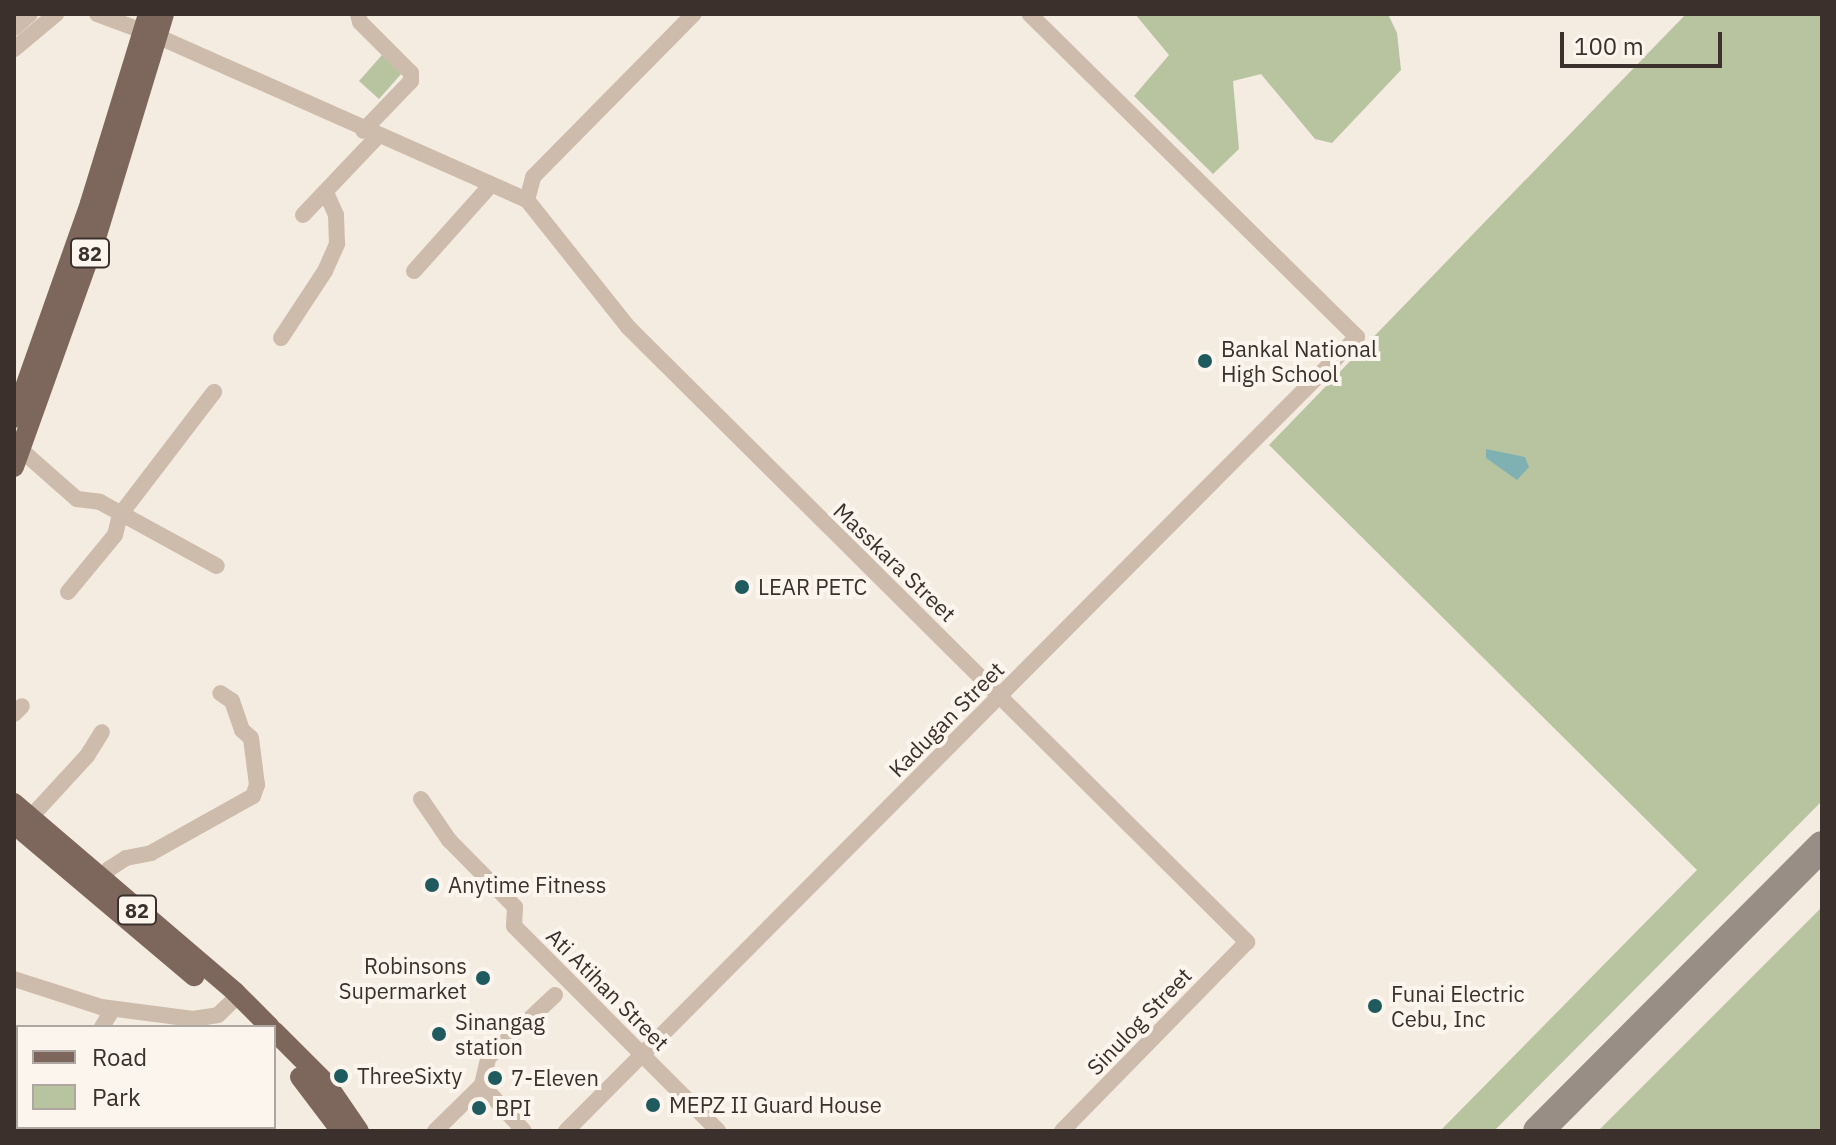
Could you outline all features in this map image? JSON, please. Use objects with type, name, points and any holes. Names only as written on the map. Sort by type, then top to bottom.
[{"type":"main road","name":"82","points":[[17,458],[20,419],[90,203],[150,28],[164,14]]},
{"type":"main road","name":"82","points":[[14,803],[22,822],[233,1000]]},
{"type":"main road","name":"82","points":[[22,822],[102,881],[258,1024]]},
{"type":"main road","points":[[276,1033],[326,1083],[359,1131]]},
{"type":"main road","points":[[276,1051],[315,1093],[341,1131]]},
{"type":"street","points":[[14,28],[30,14]]},
{"type":"street","points":[[14,49],[56,14]]},
{"type":"street","points":[[97,14],[150,28],[370,134],[489,187],[527,200],[533,177],[694,14]]},
{"type":"street","points":[[303,215],[326,193],[411,81],[411,73],[360,22],[358,14]]},
{"type":"street","name":"Kadugan Street","points":[[566,1131],[1357,337],[1029,14]]},
{"type":"street","points":[[414,271],[489,187]]},
{"type":"street","points":[[281,338],[325,271],[337,244],[336,215],[326,193]]},
{"type":"street","name":"Masskara Street","points":[[527,200],[628,327],[1247,942]]},
{"type":"street","points":[[68,592],[115,535],[120,515],[214,392]]},
{"type":"street","points":[[17,458],[77,499],[100,502],[217,566]]},
{"type":"street","points":[[102,881],[109,869],[126,858],[151,853],[253,796],[257,785],[251,738],[242,730],[232,701],[220,693]]},
{"type":"street","points":[[22,822],[87,756],[102,732]]},
{"type":"street","name":"Ati Atihan Street","points":[[421,799],[449,840],[515,907],[514,926],[718,1131]]},
{"type":"street","name":"Sinulog Street","points":[[1062,1131],[1247,942]]},
{"type":"street","points":[[14,979],[107,1008],[193,1019],[218,1015],[233,1000]]},
{"type":"street","points":[[435,1131],[482,1085],[488,1058],[555,995]]},
{"type":"street","points":[[95,1025],[107,1008]]},
{"type":"street","points":[[103,1025],[107,1008]]},
{"type":"street","points":[[482,1085],[524,1131]]},
{"type":"green space","points":[[1135,14],[1388,14],[1397,33],[1401,70],[1332,143],[1315,139],[1261,74],[1233,81],[1239,149],[1213,174],[1134,96],[1169,55]]},
{"type":"green space","points":[[1686,14],[1822,14],[1822,801],[1494,1131],[1440,1131],[1697,870],[1269,445]]},
{"type":"green space","points":[[382,55],[402,73],[379,99],[359,81]]},
{"type":"green space","points":[[1822,907],[1822,1131],[1598,1131]]},
{"type":"water","points":[[1486,449],[1525,457],[1529,467],[1517,480],[1486,458]]},
{"type":"taxiway","points":[[1538,1131],[1822,846]]},
{"type":"place","name":"Bankal National High School","points":[[1205,361]]},
{"type":"place","name":"LEAR PETC","points":[[742,587]]},
{"type":"place","name":"Anytime Fitness","points":[[432,885]]},
{"type":"place","name":"Robinsons Supermarket","points":[[483,978]]},
{"type":"place","name":"Funai Electric Cebu, Inc","points":[[1375,1006]]},
{"type":"place","name":"Sinangag station","points":[[439,1034]]},
{"type":"place","name":"ThreeSixty","points":[[341,1076]]},
{"type":"place","name":"7-Eleven","points":[[495,1078]]},
{"type":"place","name":"MEPZ II Guard House","points":[[653,1105]]},
{"type":"place","name":"BPI","points":[[479,1108]]}]
